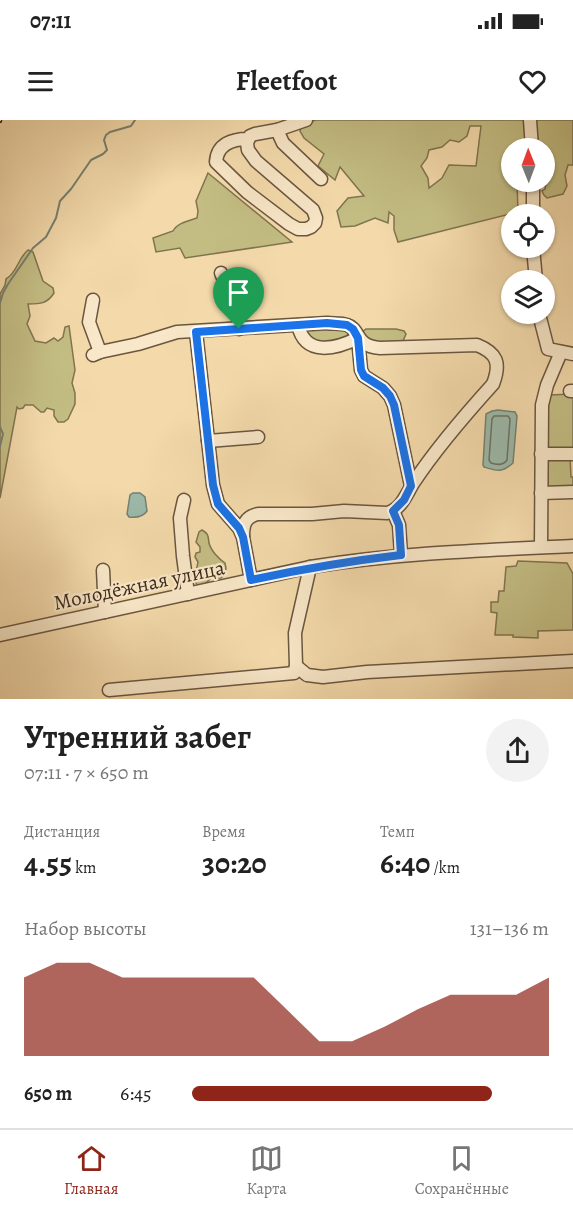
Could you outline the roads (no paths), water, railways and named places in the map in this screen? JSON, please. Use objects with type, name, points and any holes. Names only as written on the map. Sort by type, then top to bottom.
[{"type":"street","points":[[248,139],[247,146],[252,156],[313,210],[315,223],[306,230],[289,224],[246,192],[216,162],[223,146],[240,139],[248,139],[255,134],[277,130],[306,120]]},
{"type":"street","points":[[530,120],[531,138]]},
{"type":"street","points":[[277,130],[283,143],[321,179]]},
{"type":"street","points":[[221,273],[238,313],[239,329]]},
{"type":"street","points":[[93,300],[90,321],[97,354],[177,332],[327,323],[347,325],[353,329],[364,344],[371,348],[477,345],[488,350],[495,357],[497,374],[494,384],[428,460],[404,500],[393,511],[250,516],[243,525],[243,537],[251,580]]},
{"type":"street","points":[[541,547],[542,405],[547,385],[567,353],[548,349],[542,324]]},
{"type":"street","points":[[298,325],[304,340],[312,346],[346,344],[358,338]]},
{"type":"street","points":[[196,332],[213,485],[218,504],[239,528],[243,537]]},
{"type":"street","points":[[358,338],[361,370],[364,376],[383,388],[394,405],[411,486]]},
{"type":"street","points":[[208,441],[258,437]]},
{"type":"street","points":[[542,454],[573,454]]},
{"type":"street","points":[[541,493],[573,492]]},
{"type":"street","points":[[184,500],[180,518],[188,594]]},
{"type":"street","points":[[393,511],[399,525],[401,555]]},
{"type":"street","name":"Молодёжная улица","points":[[0,635],[310,567],[352,560],[401,555],[573,546]]},
{"type":"street","points":[[109,690],[294,673],[296,666],[295,633],[310,567]]},
{"type":"street","points":[[103,570],[105,612]]},
{"type":"street","points":[[296,666],[307,675],[323,677],[367,672],[573,662]]},
{"type":"water","points":[[498,410],[515,412],[517,416],[513,463],[499,470],[483,465],[486,414]]},
{"type":"water","points":[[140,493],[145,497],[147,511],[140,517],[129,517],[127,514],[130,495]]},
{"type":"waterway","points":[[0,303],[8,284],[33,248],[46,237],[56,218],[60,201],[91,160],[107,150],[104,140],[106,135],[131,126],[135,120]]},
{"type":"waterway","points":[[0,427],[3,434],[0,446]]}]
